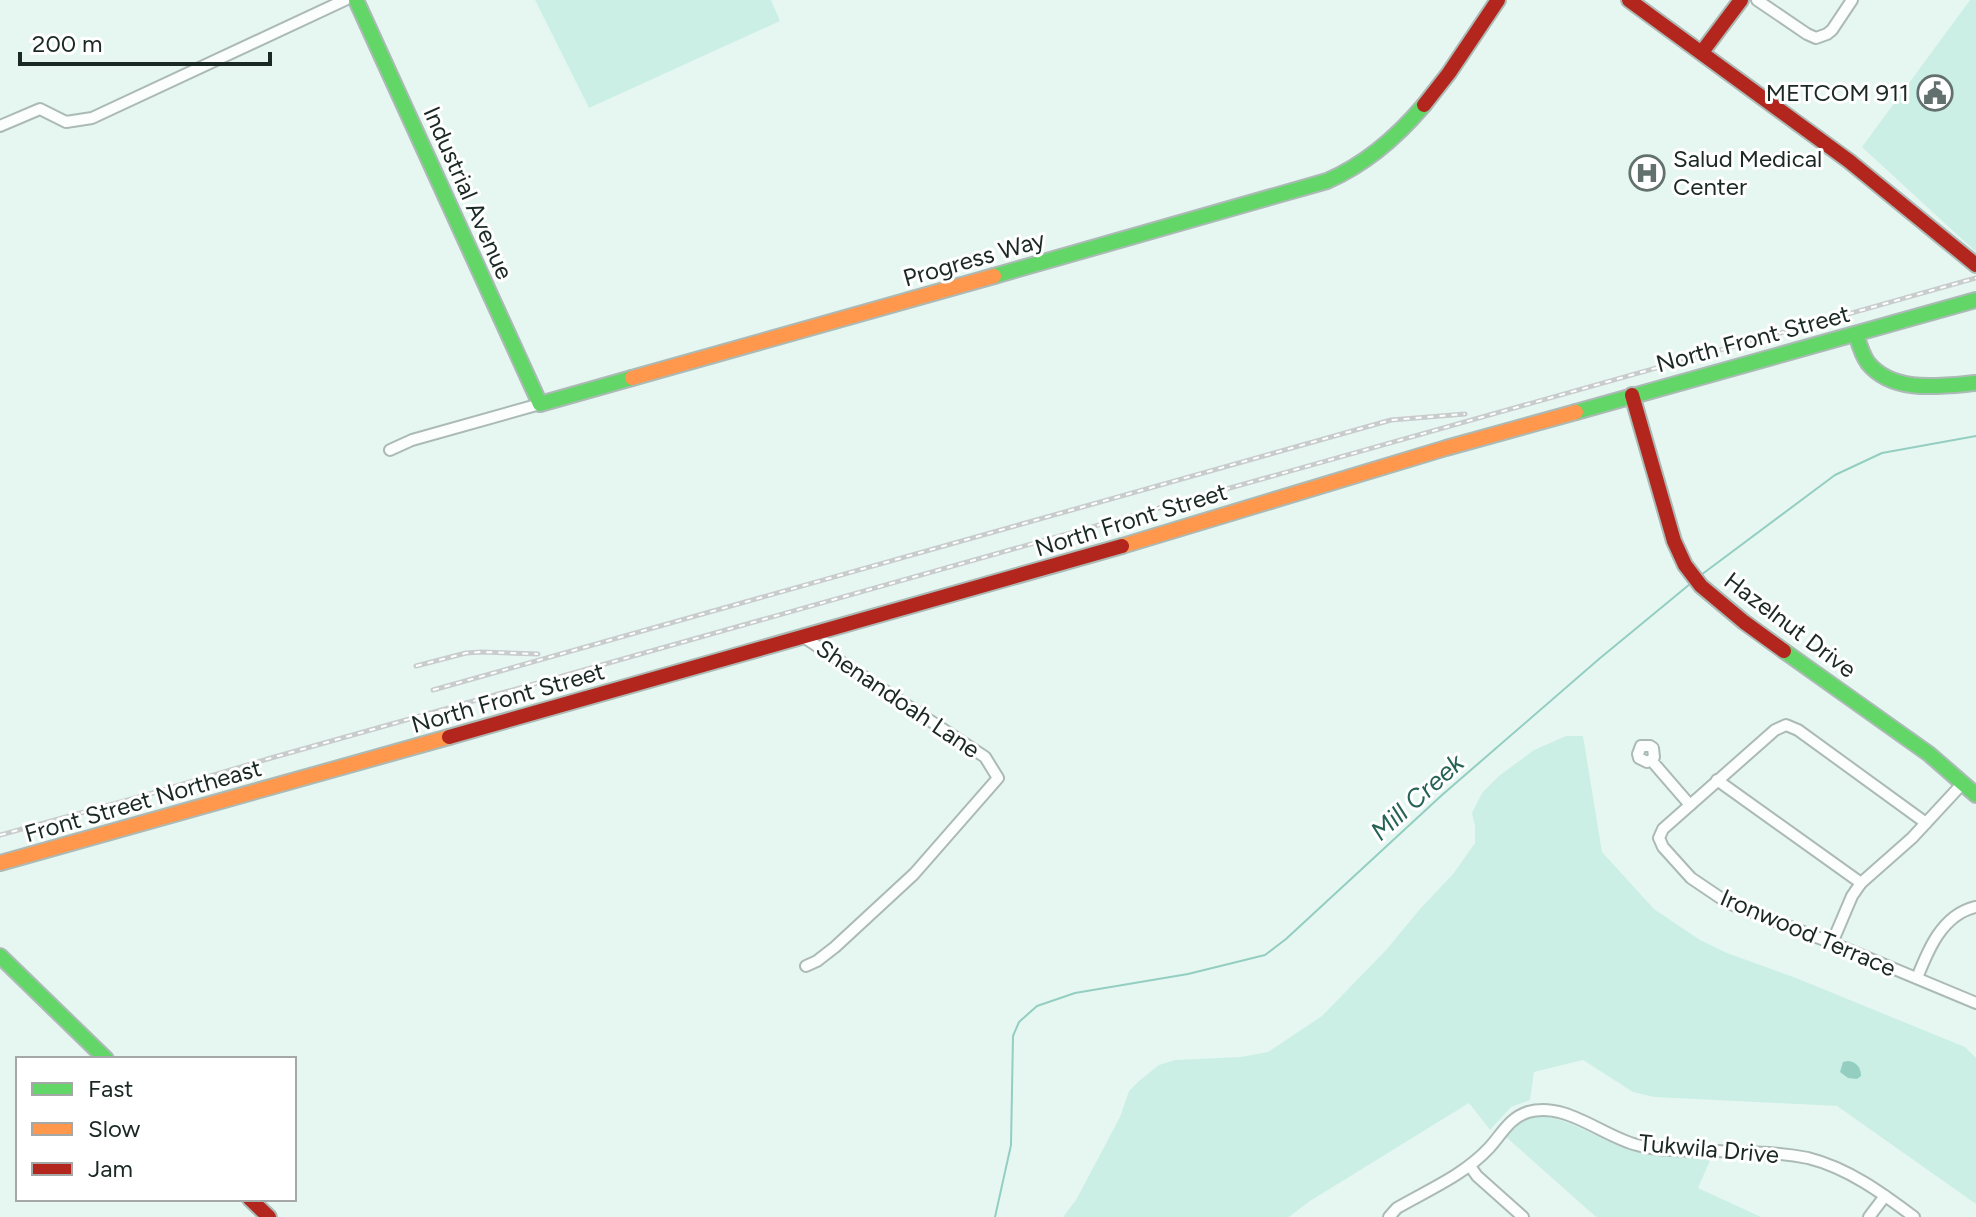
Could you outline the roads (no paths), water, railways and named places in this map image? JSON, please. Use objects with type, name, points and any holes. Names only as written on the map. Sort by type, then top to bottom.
[{"type":"main road","name":"Industrial Avenue","points":[[356,0],[540,404]]},
{"type":"main road","name":"Progress Way","points":[[540,404],[1333,178],[1373,155],[1411,122],[1498,0]]},
{"type":"main road","points":[[1629,0],[1840,153],[1976,265]]},
{"type":"main road","points":[[1702,52],[1741,0]]},
{"type":"main road","name":"North Front Street","points":[[297,780],[805,638],[1188,527],[1446,448],[1972,301]]},
{"type":"main road","points":[[1856,334],[1868,363],[1893,380],[1931,387],[1976,383]]},
{"type":"main road","name":"Hazelnut Drive","points":[[1632,395],[1671,533],[1690,572],[1701,586],[1744,622],[1929,754],[1976,795]]},
{"type":"main road","name":"Front Street Northeast","points":[[0,863],[297,780]]},
{"type":"main road","points":[[0,956],[104,1057]]},
{"type":"main road","points":[[252,1201],[269,1217]]},
{"type":"street","points":[[0,126],[40,109],[66,122],[92,118],[345,0]]},
{"type":"street","points":[[1757,0],[1816,38],[1832,30],[1852,0]]},
{"type":"street","name":"Progress Way","points":[[390,450],[412,440],[540,404]]},
{"type":"street","name":"Shenandoah Lane","points":[[805,638],[985,757],[998,778],[914,874],[835,947],[806,966]]},
{"type":"street","points":[[1651,760],[1690,805],[1775,730],[1786,725],[1798,730],[1926,823]]},
{"type":"street","points":[[1717,780],[1861,883]]},
{"type":"street","points":[[1832,943],[1852,896],[1861,883],[1912,838],[1963,783]]},
{"type":"street","name":"Ironwood Terrace","points":[[1690,805],[1663,829],[1659,838],[1663,847],[1700,886],[1743,910],[1976,1003]]},
{"type":"street","points":[[1917,978],[1940,931],[1964,910],[1976,906]]},
{"type":"street","name":"Tukwila Drive","points":[[1389,1217],[1397,1208],[1470,1166],[1516,1117],[1532,1111],[1553,1109],[1643,1147],[1768,1153],[1809,1159],[1848,1173],[1914,1217]]},
{"type":"street","points":[[1470,1166],[1523,1217]]},
{"type":"street","points":[[1869,1217],[1885,1196]]},
{"type":"waterway","name":"Mill Creek","points":[[1701,575],[1835,475],[1882,453],[1976,436]]},
{"type":"waterway","name":"Mill Creek","points":[[995,1217],[1011,1145],[1013,1036],[1019,1022],[1037,1006],[1075,993],[1188,974],[1265,955],[1442,795],[1690,584]]},
{"type":"railway","points":[[0,835],[1976,278]]},
{"type":"railway","points":[[433,690],[1391,420],[1465,414]]},
{"type":"railway","points":[[416,666],[466,653],[538,654]]},
{"type":"place","name":"METCOM 911","points":[[1935,93]]},
{"type":"place","name":"Salud Medical Center","points":[[1647,173]]}]
